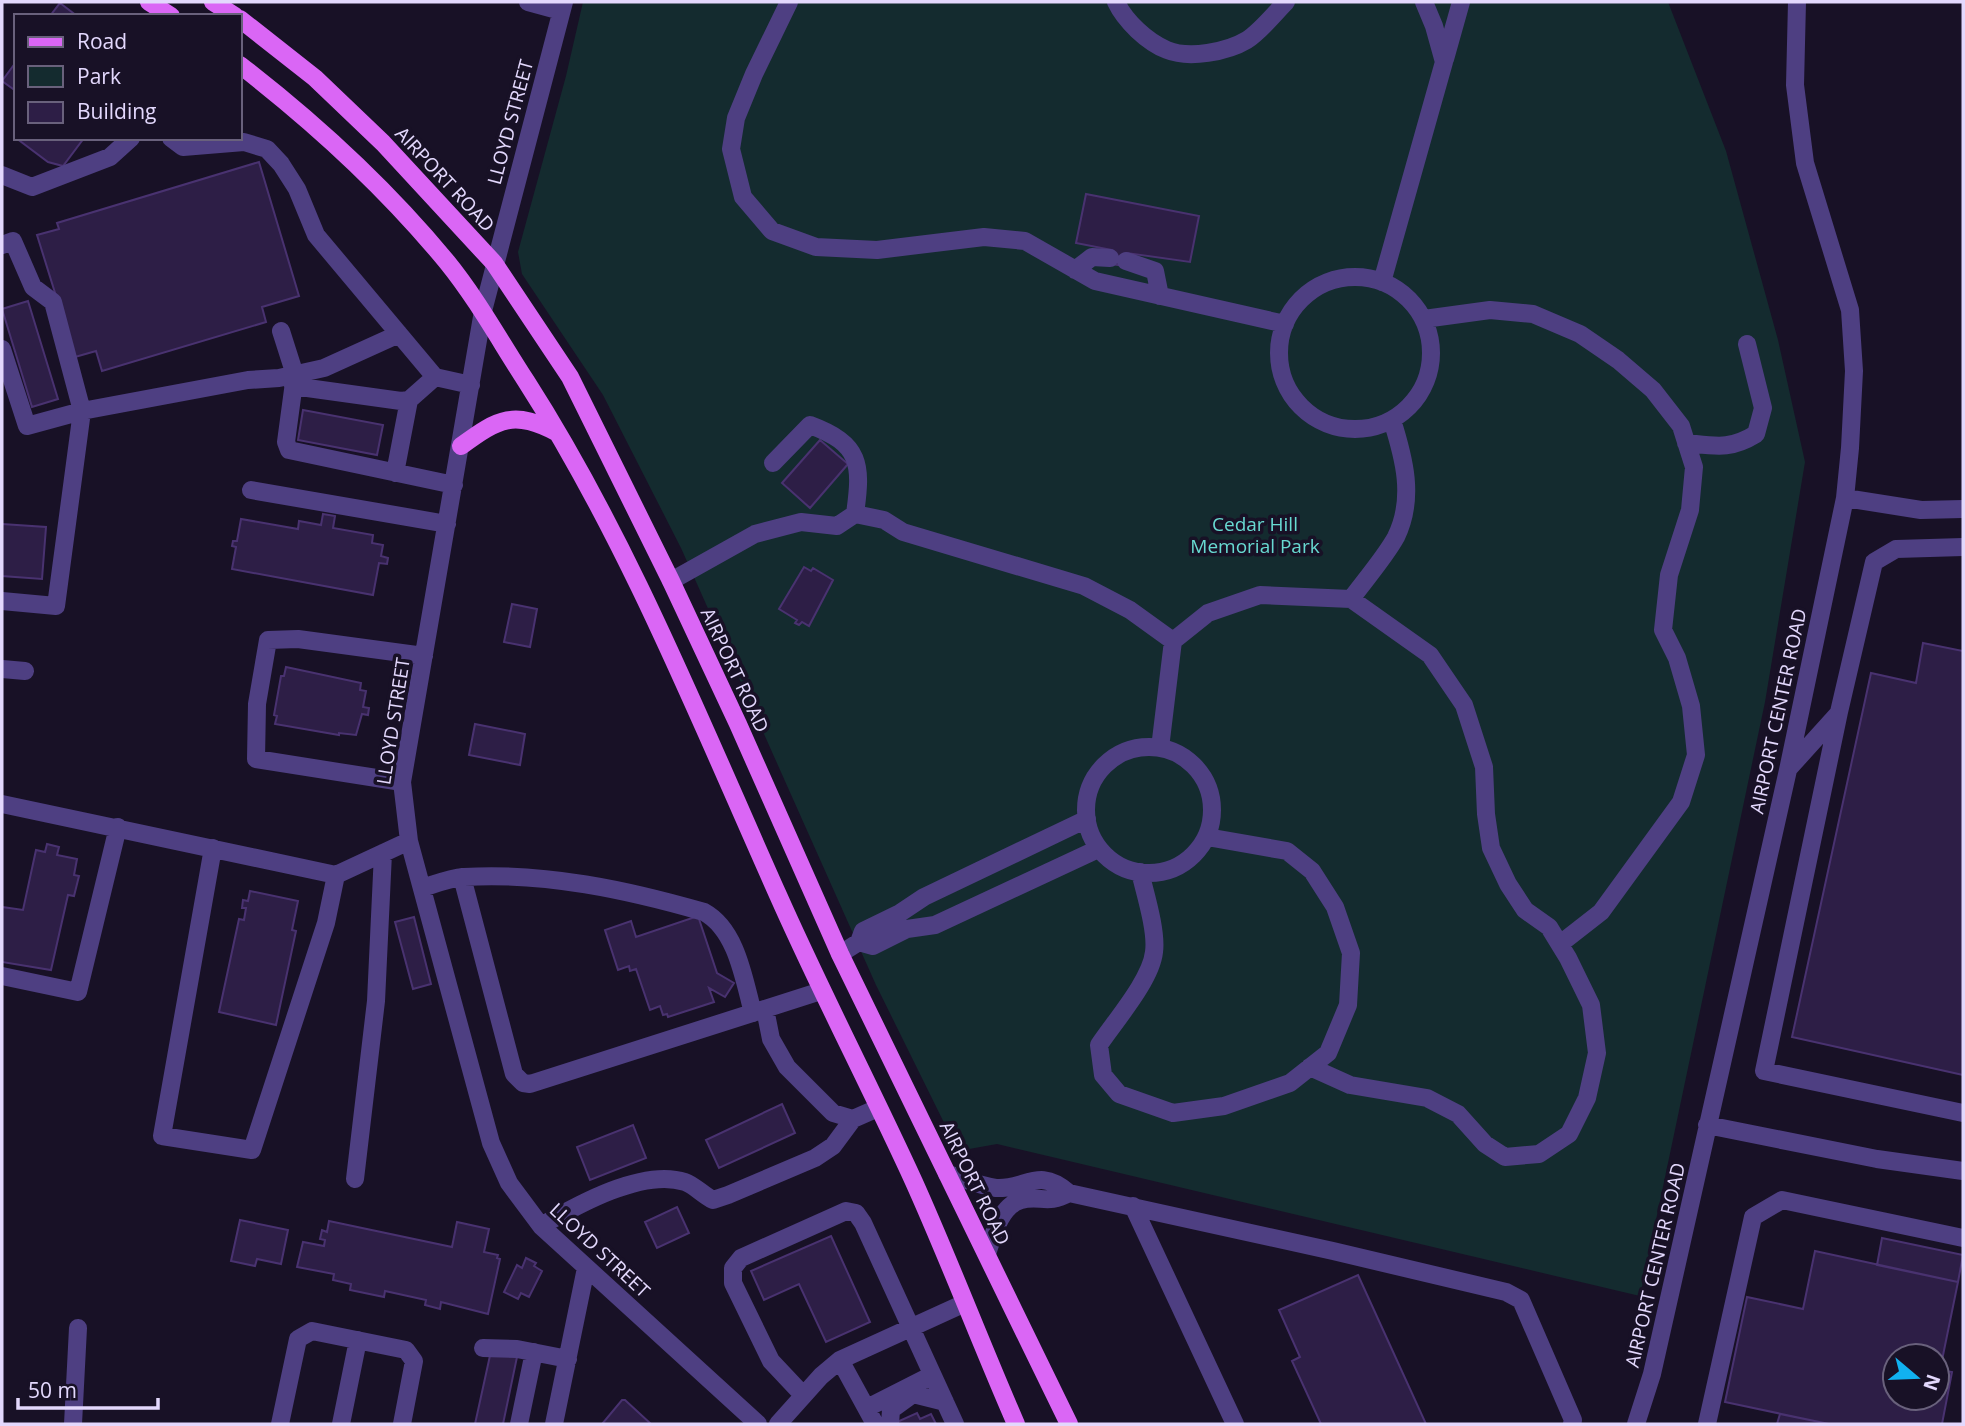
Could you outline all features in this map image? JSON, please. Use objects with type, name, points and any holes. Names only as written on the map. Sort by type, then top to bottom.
[{"type":"main road","points":[[149,2],[168,14]]},
{"type":"main road","points":[[213,2],[232,14]]},
{"type":"main road","name":"AIRPORT ROAD","points":[[242,21],[315,78],[383,143],[494,262],[570,377],[738,724],[839,954],[1069,1424]]},
{"type":"main road","points":[[242,67],[343,151],[448,263],[483,311],[558,433],[663,639],[821,991],[914,1183],[1016,1424]]},
{"type":"main road","points":[[460,446],[485,428],[519,418],[535,421],[558,433]]},
{"type":"street","points":[[528,2],[563,6]]},
{"type":"street","points":[[789,2],[736,118],[730,149],[743,197],[772,231],[816,247],[877,250],[984,237],[1025,241],[1095,281],[1285,324]]},
{"type":"street","points":[[1116,2],[1120,11],[1141,33],[1168,51],[1199,54],[1225,50],[1248,40],[1286,2]]},
{"type":"street","points":[[1424,2],[1444,62]]},
{"type":"street","points":[[1382,282],[1461,2]]},
{"type":"street","name":"AIRPORT CENTER ROAD","points":[[1636,1424],[1652,1374],[1788,770],[1845,499],[1854,371],[1850,310],[1805,163],[1794,85],[1797,2]]},
{"type":"street","name":"LLOYD STREET","points":[[563,6],[483,311],[402,782],[409,841],[491,1143],[509,1182],[541,1226],[758,1424]]},
{"type":"street","points":[[2,175],[32,187],[110,157],[129,140]]},
{"type":"street","points":[[174,140],[183,147],[244,142],[267,149],[281,164],[297,189],[316,236],[435,377],[471,385]]},
{"type":"street","points":[[2,245],[13,241],[33,287],[52,302],[82,411],[56,606],[2,601]]},
{"type":"street","points":[[1075,270],[1092,257],[1118,259],[1155,271],[1160,296]]},
{"type":"street","points":[[1365,277],[1382,282],[1409,298],[1424,320],[1432,344],[1430,370],[1420,394],[1403,413],[1392,420],[1381,426],[1355,430],[1330,426],[1308,414],[1291,396],[1281,373],[1279,348],[1285,324],[1298,303],[1317,287],[1340,278],[1365,277]]},
{"type":"street","points":[[1424,320],[1490,310],[1533,314],[1580,334],[1618,360],[1653,390],[1681,426],[1693,467],[1690,510],[1670,575],[1663,630],[1677,658],[1691,706],[1696,755],[1681,802],[1601,912],[1560,944]]},
{"type":"street","points":[[281,331],[294,381],[286,442],[289,450],[454,485]]},
{"type":"street","points":[[294,381],[399,334]]},
{"type":"street","points":[[1686,443],[1721,447],[1740,444],[1756,433],[1763,408],[1747,344]]},
{"type":"street","points":[[2,349],[27,426],[82,411],[248,380],[294,381],[401,401],[409,400],[435,377]]},
{"type":"street","points":[[395,473],[409,400]]},
{"type":"street","points":[[1351,599],[1396,536],[1407,498],[1405,460],[1392,420]]},
{"type":"street","points":[[773,463],[810,425],[831,433],[854,453],[860,481],[855,514]]},
{"type":"street","points":[[251,490],[447,524]]},
{"type":"street","points":[[1845,499],[1921,510],[1963,509]]},
{"type":"street","points":[[671,581],[755,534],[801,522],[837,526],[855,514],[884,520],[903,532],[1084,586],[1130,610],[1173,642]]},
{"type":"street","points":[[1963,547],[1896,549],[1874,562],[1839,712],[1765,1071],[1963,1113]]},
{"type":"street","points":[[1160,748],[1173,642],[1208,612],[1260,595],[1351,599],[1430,655],[1464,705],[1484,767],[1491,848],[1508,884],[1525,910],[1549,927],[1560,944],[1591,1005],[1597,1053],[1587,1098],[1569,1134],[1539,1154],[1505,1157],[1485,1144],[1458,1114],[1427,1098],[1350,1085],[1310,1067]]},
{"type":"street","points":[[402,782],[256,759],[257,704],[268,640],[298,639],[424,656]]},
{"type":"street","points":[[2,669],[25,671]]},
{"type":"street","points":[[1788,770],[1839,712]]},
{"type":"street","points":[[1132,748],[1160,748],[1172,750],[1189,760],[1203,776],[1211,794],[1212,816],[1207,837],[1194,855],[1177,867],[1156,873],[1140,872],[1114,863],[1098,849],[1088,829],[1085,809],[1089,789],[1098,771],[1113,757],[1132,748]]},
{"type":"street","points":[[2,804],[336,874],[409,841]]},
{"type":"street","points":[[903,921],[924,897],[1087,819]]},
{"type":"street","points":[[2,976],[79,992],[117,827]]},
{"type":"street","points":[[1140,872],[1151,917],[1154,953],[1142,984],[1099,1045],[1102,1075],[1119,1094],[1173,1113],[1224,1106],[1290,1083],[1328,1053],[1348,1005],[1351,953],[1335,907],[1312,871],[1287,851],[1207,837]]},
{"type":"street","points":[[213,848],[162,1136],[252,1150],[327,923],[336,874]]},
{"type":"street","points":[[839,954],[859,942],[863,931],[903,921],[935,925],[1098,849]]},
{"type":"street","points":[[355,1179],[376,1001],[383,853]]},
{"type":"street","points":[[461,877],[514,1074],[523,1083],[530,1084],[821,991]]},
{"type":"street","points":[[422,888],[461,877],[517,878],[629,891],[705,912],[714,917],[733,944],[771,1040],[787,1067],[833,1113],[853,1119]]},
{"type":"street","points":[[541,1226],[575,1206],[645,1180],[666,1178],[688,1183],[700,1194],[713,1200],[728,1195],[815,1158],[833,1146],[853,1119],[878,1108]]},
{"type":"street","points":[[1707,1125],[1877,1159],[1963,1171]]},
{"type":"street","points":[[947,1174],[996,1188],[1040,1180],[1057,1183],[1069,1193],[1506,1292],[1521,1300],[1573,1424]]},
{"type":"street","points":[[987,1254],[1007,1208],[1021,1200],[1056,1200],[1069,1193]]},
{"type":"street","points":[[1707,1424],[1753,1217],[1782,1200],[1963,1238]]},
{"type":"street","points":[[1133,1206],[1235,1424]]},
{"type":"street","points":[[803,1395],[771,1361],[733,1283],[733,1268],[741,1258],[846,1211],[856,1213],[863,1223],[955,1424]]},
{"type":"street","points":[[554,1424],[586,1268]]},
{"type":"street","points":[[778,1424],[803,1395],[840,1360],[965,1303]]},
{"type":"street","points":[[73,1424],[78,1328]]},
{"type":"street","points":[[281,1424],[298,1339],[312,1331],[406,1350],[414,1361],[402,1424]]},
{"type":"street","points":[[341,1424],[358,1340]]},
{"type":"street","points":[[483,1348],[517,1349],[568,1359]]},
{"type":"street","points":[[519,1424],[534,1352]]},
{"type":"street","points":[[840,1360],[875,1424]]},
{"type":"street","points":[[867,1408],[932,1375]]},
{"type":"street","points":[[890,1424],[891,1410],[913,1394],[945,1402]]},
{"type":"green space","name":"Cedar Hill Memorial Park","points":[[583,2],[1668,2],[1726,151],[1778,340],[1805,462],[1765,702],[1640,1296],[997,1144],[958,1151],[876,985],[681,548],[603,395],[522,274],[518,252],[566,76]]},
{"type":"building","points":[[60,3],[74,14],[52,14]]},
{"type":"building","points":[[14,65],[14,90],[2,81]]},
{"type":"building","points":[[19,140],[82,140],[63,166],[48,162]]},
{"type":"building","points":[[259,162],[299,296],[262,307],[266,322],[102,371],[96,351],[75,357],[37,235],[59,229],[57,223]]},
{"type":"building","points":[[1086,194],[1199,216],[1190,262],[1127,253],[1124,266],[1110,264],[1112,250],[1076,243]]},
{"type":"building","points":[[28,301],[58,399],[32,407],[2,309]]},
{"type":"building","points":[[303,410],[383,425],[377,455],[298,440]]},
{"type":"building","points":[[820,440],[848,464],[810,508],[782,483]]},
{"type":"building","points":[[323,514],[335,516],[333,528],[373,535],[372,543],[383,545],[381,556],[388,558],[387,564],[379,563],[373,595],[232,569],[236,547],[232,546],[233,541],[237,541],[241,519],[298,529],[299,521],[321,525]]},
{"type":"building","points":[[2,524],[46,527],[42,579],[2,576]]},
{"type":"building","points":[[804,567],[811,571],[813,568],[833,580],[809,626],[802,622],[799,625],[795,623],[797,620],[779,609]]},
{"type":"building","points":[[512,604],[537,609],[530,647],[504,642]]},
{"type":"building","points":[[1923,643],[1963,651],[1963,1075],[1792,1037],[1871,673],[1916,683]]},
{"type":"building","points":[[286,667],[361,683],[360,690],[366,691],[363,707],[369,708],[368,715],[362,714],[356,735],[339,735],[275,724],[277,716],[274,715],[281,676],[284,676]]},
{"type":"building","points":[[475,724],[525,734],[520,765],[469,755]]},
{"type":"building","points":[[47,844],[59,847],[57,855],[77,859],[74,875],[79,876],[74,896],[68,895],[51,970],[2,962],[2,907],[23,910],[36,850],[45,852]]},
{"type":"building","points":[[250,891],[298,901],[292,930],[296,931],[276,1025],[219,1012],[239,919],[244,920],[246,908],[242,908],[243,900],[248,901]]},
{"type":"building","points":[[698,916],[717,973],[734,983],[725,997],[709,988],[714,1002],[668,1017],[667,1014],[663,1015],[660,1006],[650,1010],[636,969],[630,971],[629,966],[618,970],[605,930],[631,921],[636,937]]},
{"type":"building","points":[[414,917],[431,984],[413,989],[395,922]]},
{"type":"building","points":[[782,1104],[795,1133],[719,1168],[706,1140]]},
{"type":"building","points":[[633,1125],[646,1158],[590,1180],[577,1147]]},
{"type":"building","points":[[677,1207],[689,1233],[657,1248],[645,1222]]},
{"type":"building","points":[[240,1220],[288,1230],[281,1264],[257,1259],[255,1266],[231,1261]]},
{"type":"building","points":[[329,1221],[452,1247],[457,1222],[489,1229],[484,1252],[498,1255],[497,1258],[500,1259],[488,1314],[441,1302],[440,1309],[425,1305],[426,1300],[385,1291],[384,1297],[350,1290],[351,1284],[333,1280],[334,1274],[297,1267],[303,1242],[324,1246],[325,1240],[320,1239],[322,1230],[327,1232]]},
{"type":"building","points":[[831,1236],[870,1322],[826,1342],[799,1284],[764,1300],[751,1271]]},
{"type":"building","points":[[1882,1238],[1963,1255],[1958,1282],[1877,1265]]},
{"type":"building","points":[[1815,1251],[1958,1282],[1946,1342],[1881,1342],[1881,1412],[1944,1412],[1942,1424],[1829,1424],[1725,1402],[1747,1297],[1803,1309]]},
{"type":"building","points":[[526,1258],[536,1263],[534,1266],[542,1271],[529,1297],[521,1293],[518,1299],[504,1292],[517,1265],[522,1268]]},
{"type":"building","points":[[1358,1275],[1426,1424],[1321,1424],[1292,1361],[1300,1357],[1279,1310]]},
{"type":"building","points":[[491,1351],[517,1357],[503,1424],[475,1424]]},
{"type":"building","points":[[622,1400],[625,1400],[651,1424],[602,1424]]},
{"type":"building","points":[[917,1413],[920,1419],[931,1414],[936,1424],[898,1424],[897,1422]]},
{"type":"building","points":[[1780,1414],[1829,1424],[1777,1424]]}]
